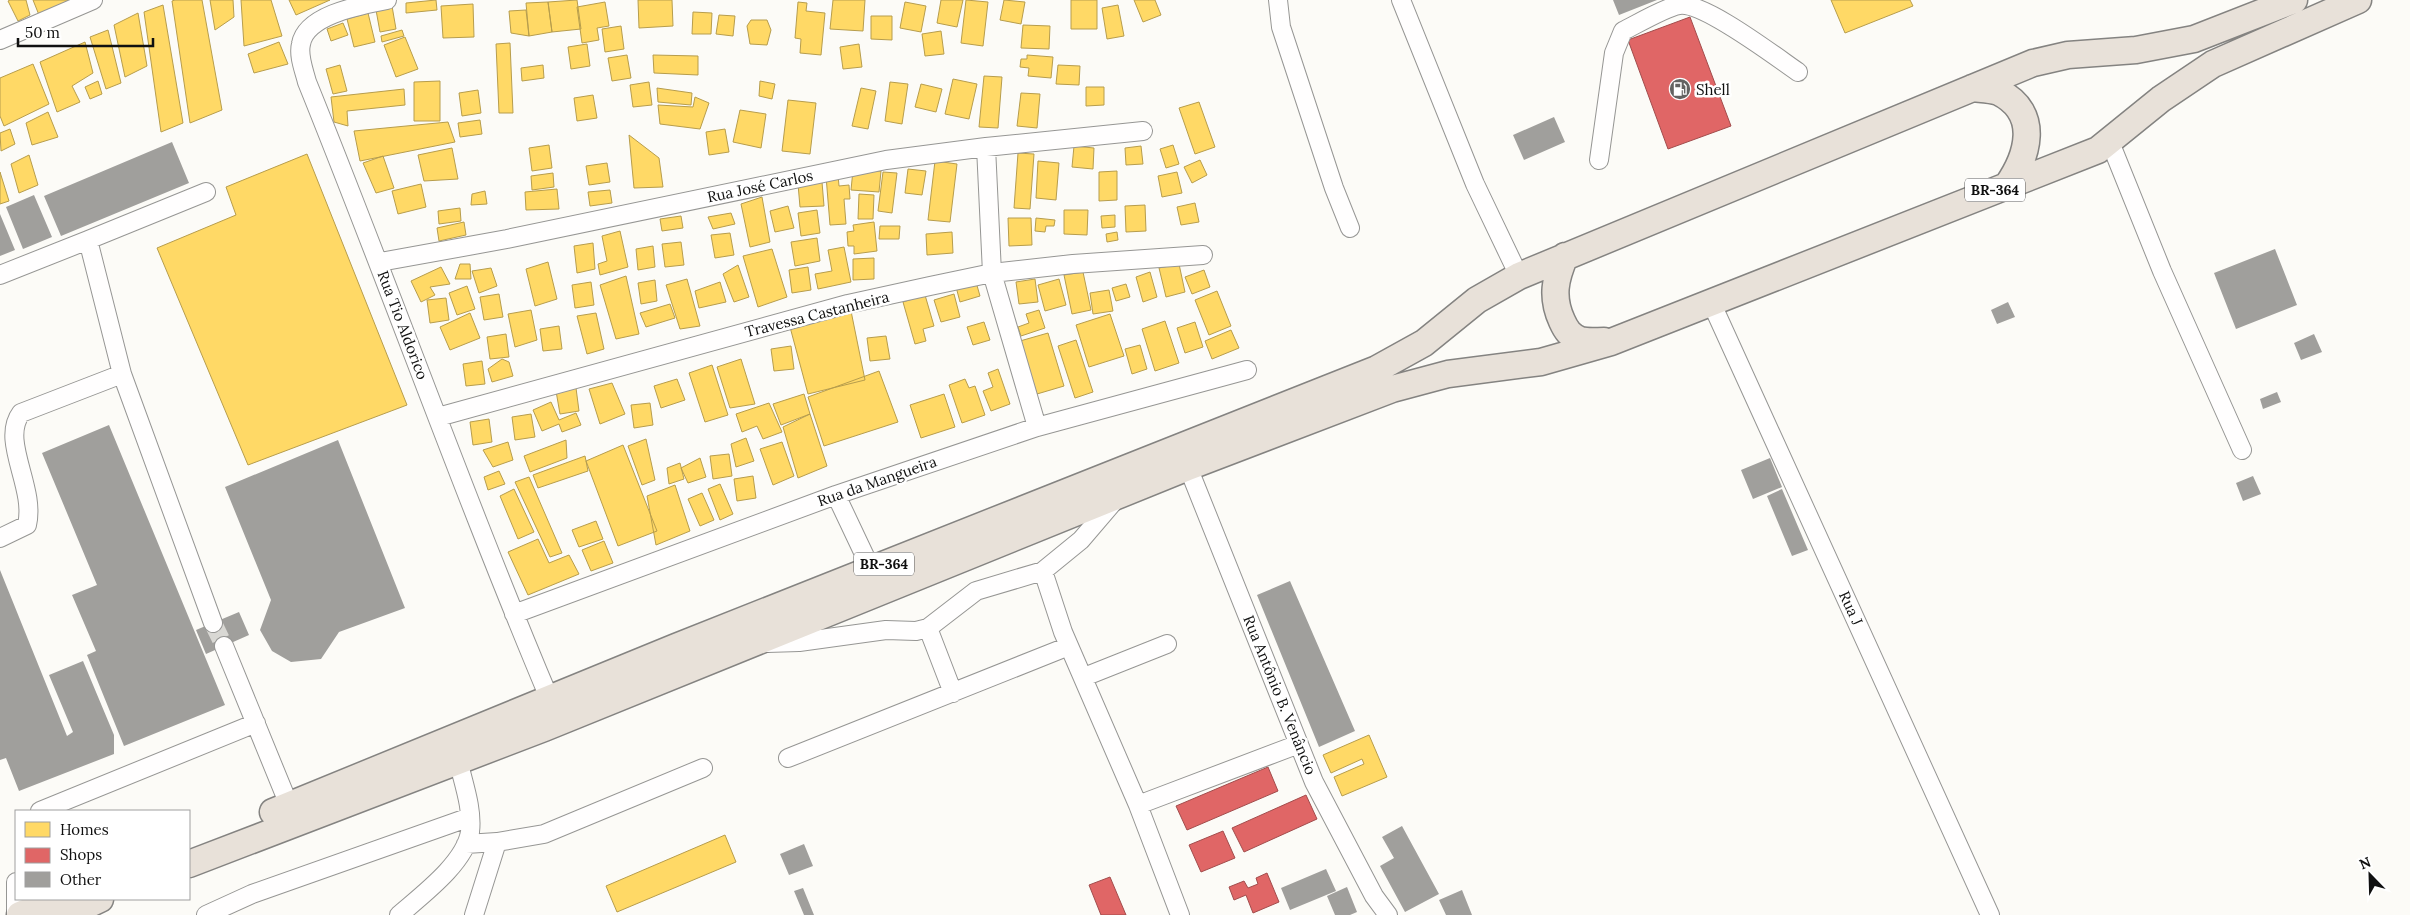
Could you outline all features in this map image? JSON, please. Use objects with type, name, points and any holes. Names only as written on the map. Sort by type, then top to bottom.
[{"type":"highway","name":"BR-364","points":[[190,846],[871,569],[1377,369],[1424,343],[1477,300],[1519,276],[2032,63],[2068,55],[2136,50],[2194,39],[2294,0]]},
{"type":"highway","name":"BR-364","points":[[190,864],[752,644],[1188,467],[1392,389],[1448,374],[1541,362],[1611,342],[2098,150],[2161,99],[2213,64],[2358,0]]},
{"type":"highway","points":[[1972,88],[1998,91],[2019,109],[2026,128],[2025,153],[2018,170],[2007,186]]},
{"type":"highway","points":[[1565,256],[1556,282],[1554,296],[1556,308],[1568,333],[1581,340],[1611,342]]},
{"type":"highway","points":[[20,915],[56,900]]},
{"type":"highway","points":[[66,915],[98,900]]},
{"type":"street","points":[[0,40],[93,0]]},
{"type":"street","name":"Rua Tio Aldorico","points":[[387,0],[345,9],[324,19],[308,30],[301,44],[301,60],[307,82],[380,262],[514,614],[550,700]]},
{"type":"street","points":[[1278,0],[1281,27],[1334,188],[1350,228]]},
{"type":"street","points":[[1401,0],[1474,184],[1519,276]]},
{"type":"street","points":[[1599,160],[1614,53],[1623,31],[1679,5],[1699,8],[1714,16],[1798,72]]},
{"type":"street","name":"Rua José Carlos","points":[[380,262],[506,239],[886,160],[986,146],[1143,131]]},
{"type":"street","points":[[2110,142],[2162,271],[2242,450]]},
{"type":"street","points":[[986,146],[992,273],[1037,427]]},
{"type":"street","points":[[0,275],[206,192]]},
{"type":"street","points":[[88,240],[122,374],[213,623]]},
{"type":"street","name":"Travessa Castanheira","points":[[438,417],[848,304],[992,273],[1073,264],[1203,255]]},
{"type":"street","name":"Rua J","points":[[1711,302],[1990,915]]},
{"type":"street","name":"Rua da Mangueira","points":[[514,614],[836,495],[1037,427],[1247,370]]},
{"type":"street","points":[[0,538],[27,525],[30,515],[27,499],[7,447],[6,435],[11,420],[21,412],[122,374]]},
{"type":"street","name":"Rua Antônio B. Venâncio","points":[[1188,467],[1314,782],[1374,896],[1388,915]]},
{"type":"street","points":[[752,644],[799,642],[886,630],[916,631],[928,628],[976,592],[1043,571],[1081,540],[1120,494]]},
{"type":"street","points":[[836,495],[871,569]]},
{"type":"street","points":[[1043,571],[1070,646],[1138,805],[1180,915]]},
{"type":"street","points":[[928,628],[952,693]]},
{"type":"street","points":[[1084,677],[1167,644]]},
{"type":"street","points":[[224,646],[289,805]]},
{"type":"street","points":[[788,758],[1070,646]]},
{"type":"street","points":[[42,810],[256,723]]},
{"type":"street","points":[[1138,805],[1299,744]]},
{"type":"street","points":[[399,915],[432,887],[456,860],[466,844],[470,833],[470,817],[458,760]]},
{"type":"street","points":[[466,844],[497,842],[544,834],[703,768]]},
{"type":"street","points":[[206,915],[252,894],[470,817]]},
{"type":"street","points":[[474,915],[497,842]]},
{"type":"street","points":[[16,900],[16,915]]},
{"type":"building: Homes","points":[[26,0],[30,15],[18,21],[8,1]]},
{"type":"building: Homes","points":[[33,0],[77,0],[41,20]]},
{"type":"building: Homes","points":[[202,0],[222,110],[190,123],[172,1]]},
{"type":"building: Homes","points":[[210,0],[233,0],[234,17],[215,30]]},
{"type":"building: Homes","points":[[241,0],[271,0],[282,36],[244,46]]},
{"type":"building: Homes","points":[[289,0],[330,0],[296,15]]},
{"type":"building: Homes","points":[[436,0],[437,10],[406,13],[406,3]]},
{"type":"building: Homes","points":[[577,0],[581,29],[552,32],[548,2]]},
{"type":"building: Homes","points":[[638,0],[672,0],[673,26],[639,28]]},
{"type":"building: Homes","points":[[833,0],[865,0],[863,31],[830,29]]},
{"type":"building: Homes","points":[[941,0],[963,0],[957,27],[937,23]]},
{"type":"building: Homes","points":[[966,0],[988,2],[983,46],[961,43]]},
{"type":"building: Homes","points":[[1004,0],[1025,2],[1021,24],[1000,20]]},
{"type":"building: Homes","points":[[1071,0],[1097,0],[1097,29],[1071,29]]},
{"type":"building: Homes","points":[[1134,0],[1155,0],[1161,15],[1143,22]]},
{"type":"building: Homes","points":[[1831,0],[1910,0],[1913,6],[1845,33]]},
{"type":"building: Homes","points":[[548,2],[552,32],[529,36],[526,3]]},
{"type":"building: Homes","points":[[605,2],[609,26],[597,28],[599,40],[582,43],[577,7]]},
{"type":"building: Homes","points":[[798,2],[807,3],[806,11],[825,13],[821,55],[800,53],[801,39],[795,38]]},
{"type":"building: Homes","points":[[905,2],[926,6],[921,32],[900,28]]},
{"type":"building: Homes","points":[[473,4],[474,37],[443,38],[441,6]]},
{"type":"building: Homes","points":[[163,5],[183,123],[161,132],[144,12]]},
{"type":"building: Homes","points":[[1118,5],[1124,36],[1107,39],[1102,8]]},
{"type":"building: Homes","points":[[392,6],[396,29],[380,32],[376,10]]},
{"type":"building: Homes","points":[[526,10],[529,36],[511,33],[509,11]]},
{"type":"building: Homes","points":[[693,12],[712,13],[711,34],[692,34]]},
{"type":"building: Homes","points":[[138,13],[147,66],[125,77],[114,25]]},
{"type":"building: Homes","points":[[368,13],[375,42],[354,47],[347,19]]},
{"type":"building: Homes","points":[[719,15],[735,16],[733,36],[716,34]]},
{"type":"building: Homes","points":[[871,16],[892,16],[892,40],[871,39]]},
{"type":"building: Homes","points":[[751,20],[767,20],[771,30],[767,45],[750,44],[747,26]]},
{"type":"building: Homes","points":[[343,23],[348,35],[331,41],[327,29]]},
{"type":"building: Homes","points":[[1023,25],[1050,26],[1049,49],[1021,48]]},
{"type":"building: Homes","points":[[621,26],[624,49],[605,52],[602,29]]},
{"type":"building: Homes","points":[[108,30],[121,83],[106,89],[90,37]]},
{"type":"building: Homes","points":[[402,30],[404,36],[382,42],[381,36]]},
{"type":"building: Homes","points":[[941,31],[944,54],[925,56],[922,34]]},
{"type":"building: Homes","points":[[405,37],[418,69],[396,77],[384,45]]},
{"type":"building: Homes","points":[[85,42],[93,73],[72,86],[80,102],[57,112],[40,62]]},
{"type":"building: Homes","points":[[279,42],[288,64],[254,73],[248,54]]},
{"type":"building: Homes","points":[[510,43],[513,113],[499,113],[496,44]]},
{"type":"building: Homes","points":[[587,44],[590,66],[571,69],[568,47]]},
{"type":"building: Homes","points":[[859,44],[862,67],[843,69],[840,47]]},
{"type":"building: Homes","points":[[627,55],[631,78],[612,81],[608,58]]},
{"type":"building: Homes","points":[[653,55],[698,56],[698,75],[654,73]]},
{"type":"building: Homes","points":[[1027,55],[1053,57],[1051,78],[1028,76],[1029,68],[1020,67],[1021,59],[1027,59]]},
{"type":"building: Homes","points":[[33,64],[49,104],[4,126],[0,116],[0,78]]},
{"type":"building: Homes","points":[[340,65],[347,91],[333,94],[326,69]]},
{"type":"building: Homes","points":[[543,65],[544,78],[522,81],[521,68]]},
{"type":"building: Homes","points":[[1058,65],[1080,66],[1079,85],[1056,84]]},
{"type":"building: Homes","points":[[984,76],[1002,77],[998,128],[979,127]]},
{"type":"building: Homes","points":[[953,79],[977,84],[969,119],[945,114]]},
{"type":"building: Homes","points":[[98,81],[102,94],[90,99],[85,87]]},
{"type":"building: Homes","points":[[440,81],[440,121],[414,121],[414,82]]},
{"type":"building: Homes","points":[[760,81],[775,84],[772,99],[759,96]]},
{"type":"building: Homes","points":[[649,82],[652,105],[633,107],[630,85]]},
{"type":"building: Homes","points":[[890,82],[908,84],[902,124],[885,121]]},
{"type":"building: Homes","points":[[921,84],[942,89],[936,112],[915,107]]},
{"type":"building: Homes","points":[[1086,87],[1104,87],[1104,105],[1086,106]]},
{"type":"building: Homes","points":[[657,88],[692,93],[691,105],[658,102]]},
{"type":"building: Homes","points":[[861,88],[876,91],[868,129],[852,126]]},
{"type":"building: Homes","points":[[404,89],[405,105],[347,111],[348,126],[334,122],[331,97]]},
{"type":"building: Homes","points":[[478,90],[481,113],[462,116],[459,93]]},
{"type":"building: Homes","points":[[1021,93],[1040,94],[1037,128],[1017,126]]},
{"type":"building: Homes","points":[[593,95],[597,118],[577,121],[574,98]]},
{"type":"building: Homes","points":[[695,97],[709,103],[700,129],[660,124],[658,105],[693,107]]},
{"type":"building: Homes","points":[[788,100],[816,103],[810,154],[782,151]]},
{"type":"building: Homes","points":[[1199,102],[1215,147],[1195,154],[1179,108]]},
{"type":"building: Homes","points":[[740,110],[766,114],[761,148],[733,142]]},
{"type":"building: Homes","points":[[48,112],[58,137],[32,145],[26,123]]},
{"type":"building: Homes","points":[[480,120],[482,134],[460,137],[458,123]]},
{"type":"building: Homes","points":[[448,122],[455,142],[360,161],[354,131]]},
{"type":"building: Homes","points":[[10,129],[15,144],[1,151],[0,133]]},
{"type":"building: Homes","points":[[725,129],[729,152],[709,155],[706,132]]},
{"type":"building: Homes","points":[[629,135],[659,158],[663,187],[634,188]]},
{"type":"building: Homes","points":[[549,145],[552,168],[532,171],[529,148]]},
{"type":"building: Homes","points":[[1173,145],[1179,164],[1166,168],[1160,149]]},
{"type":"building: Homes","points":[[1074,146],[1094,148],[1093,169],[1072,167]]},
{"type":"building: Homes","points":[[1141,146],[1143,164],[1126,165],[1125,148]]},
{"type":"building: Homes","points":[[452,148],[458,179],[424,181],[418,155]]},
{"type":"building: Homes","points":[[1018,153],[1034,154],[1030,209],[1014,208]]},
{"type":"building: Homes","points":[[307,154],[407,405],[248,465],[157,248],[236,215],[226,187]]},
{"type":"building: Homes","points":[[29,155],[38,185],[19,193],[11,164]]},
{"type":"building: Homes","points":[[383,156],[394,188],[376,193],[363,163]]},
{"type":"building: Homes","points":[[1200,160],[1207,175],[1192,183],[1184,167]]},
{"type":"building: Homes","points":[[935,161],[957,164],[950,222],[928,220]]},
{"type":"building: Homes","points":[[1038,161],[1059,163],[1056,200],[1036,198]]},
{"type":"building: Homes","points":[[607,163],[610,182],[589,185],[586,166]]},
{"type":"building: Homes","points":[[908,169],[926,171],[922,195],[905,193]]},
{"type":"building: Homes","points":[[853,170],[881,171],[879,192],[851,190]]},
{"type":"building: Homes","points":[[1117,171],[1117,200],[1099,201],[1099,172]]},
{"type":"building: Homes","points":[[0,172],[9,201],[0,204]]},
{"type":"building: Homes","points":[[883,172],[897,173],[892,213],[878,211]]},
{"type":"building: Homes","points":[[1177,172],[1182,193],[1162,197],[1158,176]]},
{"type":"building: Homes","points":[[553,173],[554,187],[532,190],[531,176]]},
{"type":"building: Homes","points":[[838,175],[839,186],[849,185],[850,199],[844,199],[846,224],[830,225],[826,176]]},
{"type":"building: Homes","points":[[822,182],[824,206],[800,207],[798,184]]},
{"type":"building: Homes","points":[[421,184],[426,207],[398,214],[392,191]]},
{"type":"building: Homes","points":[[557,189],[559,209],[526,210],[525,192]]},
{"type":"building: Homes","points":[[610,190],[612,203],[590,206],[588,192]]},
{"type":"building: Homes","points":[[485,191],[487,204],[471,205],[472,194]]},
{"type":"building: Homes","points":[[859,194],[874,195],[873,219],[858,219]]},
{"type":"building: Homes","points":[[762,197],[770,242],[750,247],[741,204]]},
{"type":"building: Homes","points":[[1195,203],[1199,222],[1181,225],[1177,207]]},
{"type":"building: Homes","points":[[1145,205],[1146,231],[1126,232],[1125,206]]},
{"type":"building: Homes","points":[[788,206],[794,228],[775,232],[770,211]]},
{"type":"building: Homes","points":[[460,208],[461,221],[439,224],[438,211]]},
{"type":"building: Homes","points":[[817,210],[820,233],[801,236],[798,213]]},
{"type":"building: Homes","points":[[1064,210],[1088,210],[1087,235],[1064,234]]},
{"type":"building: Homes","points":[[731,213],[735,224],[713,229],[708,217]]},
{"type":"building: Homes","points":[[1115,215],[1115,227],[1102,228],[1101,216]]},
{"type":"building: Homes","points":[[681,216],[683,228],[662,231],[660,219]]},
{"type":"building: Homes","points":[[1008,218],[1031,218],[1032,245],[1009,246]]},
{"type":"building: Homes","points":[[1036,218],[1055,220],[1054,226],[1046,226],[1045,232],[1035,231]]},
{"type":"building: Homes","points":[[464,222],[466,235],[439,241],[437,228]]},
{"type":"building: Homes","points":[[874,222],[877,251],[854,254],[854,246],[848,246],[847,232],[854,231],[853,225]]},
{"type":"building: Homes","points":[[880,226],[900,226],[899,239],[879,239]]},
{"type":"building: Homes","points":[[620,231],[628,267],[600,275],[598,264],[607,261],[602,236]]},
{"type":"building: Homes","points":[[952,232],[953,253],[927,255],[926,234]]},
{"type":"building: Homes","points":[[1117,232],[1118,240],[1107,242],[1106,234]]},
{"type":"building: Homes","points":[[730,233],[734,255],[715,258],[711,235]]},
{"type":"building: Homes","points":[[817,238],[820,261],[795,266],[791,242]]},
{"type":"building: Homes","points":[[681,242],[684,265],[665,267],[662,244]]},
{"type":"building: Homes","points":[[593,243],[595,269],[577,273],[574,246]]},
{"type":"building: Homes","points":[[653,246],[655,267],[638,270],[636,249]]},
{"type":"building: Homes","points":[[844,247],[851,282],[818,289],[815,274],[832,271],[828,250]]},
{"type":"building: Homes","points":[[772,249],[787,297],[758,307],[743,256]]},
{"type":"building: Homes","points":[[874,258],[874,279],[853,280],[853,259]]},
{"type":"building: Homes","points":[[548,262],[557,299],[535,306],[526,269]]},
{"type":"building: Homes","points":[[460,264],[470,264],[471,279],[455,279]]},
{"type":"building: Homes","points":[[1179,264],[1185,292],[1166,297],[1159,268]]},
{"type":"building: Homes","points":[[738,265],[749,297],[734,302],[723,274]]},
{"type":"building: Homes","points":[[441,267],[450,284],[430,287],[435,295],[421,302],[411,281]]},
{"type":"building: Homes","points":[[808,267],[811,290],[792,293],[789,270]]},
{"type":"building: Homes","points":[[491,268],[497,286],[479,293],[472,271]]},
{"type":"building: Homes","points":[[1204,270],[1210,287],[1192,294],[1185,277]]},
{"type":"building: Homes","points":[[1083,272],[1091,310],[1072,314],[1064,275]]},
{"type":"building: Homes","points":[[1150,272],[1157,297],[1143,302],[1136,277]]},
{"type":"building: Homes","points":[[626,276],[639,334],[616,339],[600,285]]},
{"type":"building: Homes","points":[[687,279],[700,326],[680,329],[666,285]]},
{"type":"building: Homes","points":[[1035,279],[1038,302],[1019,304],[1016,282]]},
{"type":"building: Homes","points":[[1059,279],[1066,305],[1045,311],[1038,285]]},
{"type":"building: Homes","points":[[655,280],[657,301],[641,304],[638,283]]},
{"type":"building: Homes","points":[[591,282],[594,305],[575,308],[572,285]]},
{"type":"building: Homes","points":[[720,282],[726,302],[699,308],[695,291]]},
{"type":"building: Homes","points":[[976,282],[980,296],[960,302],[955,283]]},
{"type":"building: Homes","points":[[1126,284],[1130,297],[1116,301],[1112,288]]},
{"type":"building: Homes","points":[[467,286],[475,309],[457,315],[449,293]]},
{"type":"building: Homes","points":[[1109,290],[1113,311],[1093,314],[1090,293]]},
{"type":"building: Homes","points":[[1217,291],[1231,326],[1209,335],[1195,300]]},
{"type":"building: Homes","points":[[499,294],[503,317],[484,320],[480,297]]},
{"type":"building: Homes","points":[[954,294],[960,317],[941,322],[934,300]]},
{"type":"building: Homes","points":[[925,295],[934,326],[923,329],[926,341],[915,344],[903,302]]},
{"type":"building: Homes","points":[[446,298],[449,320],[430,323],[427,300]]},
{"type":"building: Homes","points":[[670,304],[675,318],[646,327],[640,313]]},
{"type":"building: Homes","points":[[531,310],[537,340],[515,347],[508,314]]},
{"type":"building: Homes","points":[[1039,310],[1045,328],[1021,336],[1018,327],[1029,323],[1026,314]]},
{"type":"building: Homes","points":[[851,311],[865,380],[808,394],[790,327]]},
{"type":"building: Homes","points":[[470,313],[480,338],[450,350],[440,327]]},
{"type":"building: Homes","points":[[596,313],[604,349],[587,354],[577,316]]},
{"type":"building: Homes","points":[[1110,314],[1124,356],[1089,367],[1076,325]]},
{"type":"building: Homes","points":[[1165,321],[1179,363],[1155,371],[1142,329]]},
{"type":"building: Homes","points":[[984,322],[990,340],[973,345],[967,327]]},
{"type":"building: Homes","points":[[1195,322],[1203,347],[1185,353],[1177,328]]},
{"type":"building: Homes","points":[[559,326],[562,349],[543,351],[540,329]]},
{"type":"building: Homes","points":[[1231,330],[1239,348],[1212,359],[1205,341]]},
{"type":"building: Homes","points":[[1048,333],[1064,386],[1037,394],[1020,341]]},
{"type":"building: Homes","points":[[506,334],[509,357],[490,359],[487,337]]},
{"type":"building: Homes","points":[[886,336],[890,359],[870,361],[867,338]]},
{"type":"building: Homes","points":[[1076,340],[1093,392],[1075,398],[1058,346]]},
{"type":"building: Homes","points":[[1140,345],[1147,369],[1132,374],[1125,349]]},
{"type":"building: Homes","points":[[791,346],[794,369],[774,371],[771,349]]},
{"type":"building: Homes","points":[[502,359],[509,362],[513,376],[492,382],[488,369]]},
{"type":"building: Homes","points":[[741,359],[755,404],[730,408],[717,367]]},
{"type":"building: Homes","points":[[482,361],[485,384],[466,386],[463,364]]},
{"type":"building: Homes","points":[[712,365],[728,415],[705,422],[689,373]]},
{"type":"building: Homes","points":[[998,369],[1010,404],[991,411],[983,391],[993,387],[988,373]]},
{"type":"building: Homes","points":[[879,371],[898,422],[824,446],[808,397]]},
{"type":"building: Homes","points":[[677,379],[685,400],[661,408],[654,386]]},
{"type":"building: Homes","points":[[965,379],[969,388],[975,386],[985,415],[962,423],[949,385]]},
{"type":"building: Homes","points":[[612,383],[625,414],[600,424],[589,389]]},
{"type":"building: Homes","points":[[576,388],[579,411],[560,414],[556,391]]},
{"type":"building: Homes","points":[[804,394],[810,414],[781,425],[773,404]]},
{"type":"building: Homes","points":[[944,394],[955,427],[921,438],[910,405]]},
{"type":"building: Homes","points":[[551,402],[559,420],[576,413],[581,425],[562,432],[559,424],[542,431],[533,410]]},
{"type":"building: Homes","points":[[650,403],[653,425],[634,428],[631,405]]},
{"type":"building: Homes","points":[[769,403],[782,432],[763,439],[757,426],[742,432],[736,414]]},
{"type":"building: Homes","points":[[531,414],[535,437],[515,440],[512,417]]},
{"type":"building: Homes","points":[[810,414],[827,466],[798,478],[783,427]]},
{"type":"building: Homes","points":[[489,419],[492,442],[473,445],[470,422]]},
{"type":"building: Homes","points":[[746,438],[754,461],[736,467],[731,444]]},
{"type":"building: Homes","points":[[646,439],[655,480],[642,485],[628,446]]},
{"type":"building: Homes","points":[[566,440],[567,458],[530,472],[524,456]]},
{"type":"building: Homes","points":[[508,442],[513,460],[493,467],[483,450]]},
{"type":"building: Homes","points":[[782,442],[794,476],[773,485],[760,449]]},
{"type":"building: Homes","points":[[623,445],[657,531],[618,546],[586,461]]},
{"type":"building: Homes","points":[[729,454],[732,476],[713,479],[710,456]]},
{"type":"building: Homes","points":[[585,456],[588,471],[538,488],[533,475]]},
{"type":"building: Homes","points":[[700,458],[706,477],[688,483],[681,468]]},
{"type":"building: Homes","points":[[680,463],[684,479],[669,484],[667,468]]},
{"type":"building: Homes","points":[[499,471],[505,484],[488,490],[484,477]]},
{"type":"building: Homes","points":[[753,476],[756,498],[737,501],[734,479]]},
{"type":"building: Homes","points":[[529,477],[562,553],[550,557],[515,482]]},
{"type":"building: Homes","points":[[720,484],[733,514],[720,520],[708,489]]},
{"type":"building: Homes","points":[[675,485],[690,531],[656,545],[647,496]]},
{"type":"building: Homes","points":[[514,489],[534,532],[518,539],[500,496]]},
{"type":"building: Homes","points":[[702,493],[714,520],[700,526],[688,499]]},
{"type":"building: Homes","points":[[596,521],[603,539],[579,547],[572,530]]},
{"type":"building: Homes","points":[[538,539],[549,563],[569,555],[579,574],[528,595],[508,552]]},
{"type":"building: Homes","points":[[604,541],[613,563],[591,571],[582,550]]},
{"type":"building: Homes","points":[[1369,735],[1387,777],[1342,796],[1334,777],[1364,764],[1362,759],[1331,773],[1323,755]]},
{"type":"building: Homes","points":[[725,835],[736,862],[617,912],[606,886]]},
{"type":"building: Shops","points":[[1690,17],[1731,126],[1668,149],[1628,40]]},
{"type":"building: Shops","points":[[1268,767],[1278,791],[1187,830],[1176,806]]},
{"type":"building: Shops","points":[[1306,795],[1317,819],[1244,852],[1232,828]]},
{"type":"building: Shops","points":[[1223,831],[1235,858],[1201,872],[1189,845]]},
{"type":"building: Shops","points":[[1267,873],[1279,902],[1253,913],[1246,895],[1234,900],[1229,887],[1244,881],[1248,888],[1258,884],[1256,878]]},
{"type":"building: Shops","points":[[1110,877],[1126,915],[1101,915],[1089,885]]},
{"type":"building: Other","points":[[1613,0],[1657,0],[1619,15]]},
{"type":"building: Other","points":[[1554,117],[1565,142],[1524,160],[1513,135]]},
{"type":"building: Other","points":[[172,142],[189,183],[61,236],[44,196]]},
{"type":"building: Other","points":[[34,195],[52,237],[23,249],[6,207]]},
{"type":"building: Other","points":[[0,214],[15,250],[0,256]]},
{"type":"building: Other","points":[[2275,249],[2297,305],[2236,329],[2214,273]]},
{"type":"building: Other","points":[[2008,302],[2015,317],[1997,324],[1991,310]]},
{"type":"building: Other","points":[[2314,334],[2322,352],[2301,360],[2294,343]]},
{"type":"building: Other","points":[[2277,392],[2281,402],[2263,409],[2260,399]]},
{"type":"building: Other","points":[[109,425],[225,705],[124,746],[87,655],[96,651],[72,595],[97,585],[42,453]]},
{"type":"building: Other","points":[[338,440],[405,608],[339,632],[321,659],[291,662],[272,651],[260,630],[271,600],[225,487]]},
{"type":"building: Other","points":[[1770,458],[1782,487],[1753,499],[1741,470]]},
{"type":"building: Other","points":[[2253,476],[2261,494],[2243,501],[2236,483]]},
{"type":"building: Other","points":[[1782,489],[1808,550],[1792,556],[1767,496]]},
{"type":"building: Other","points":[[0,570],[67,736],[73,732],[49,675],[83,661],[114,735],[114,754],[19,791],[6,758],[0,760]]},
{"type":"building: Other","points":[[1290,581],[1355,731],[1319,747],[1257,595]]},
{"type":"building: Other","points":[[239,612],[249,635],[206,654],[196,630]]},
{"type":"building: Other","points":[[1402,826],[1439,894],[1405,912],[1380,866],[1394,858],[1382,837]]},
{"type":"building: Other","points":[[804,844],[813,866],[789,875],[780,854]]},
{"type":"building: Other","points":[[1326,869],[1336,891],[1290,910],[1281,888]]},
{"type":"building: Other","points":[[1347,887],[1357,912],[1350,915],[1335,915],[1327,896]]},
{"type":"building: Other","points":[[803,888],[814,915],[804,915],[794,891]]},
{"type":"building: Other","points":[[1462,890],[1472,915],[1446,915],[1439,900]]},
{"type":"tunnel","points":[[213,623],[224,646]]},
{"type":"place","name":"Shell","points":[[1680,89]]}]
